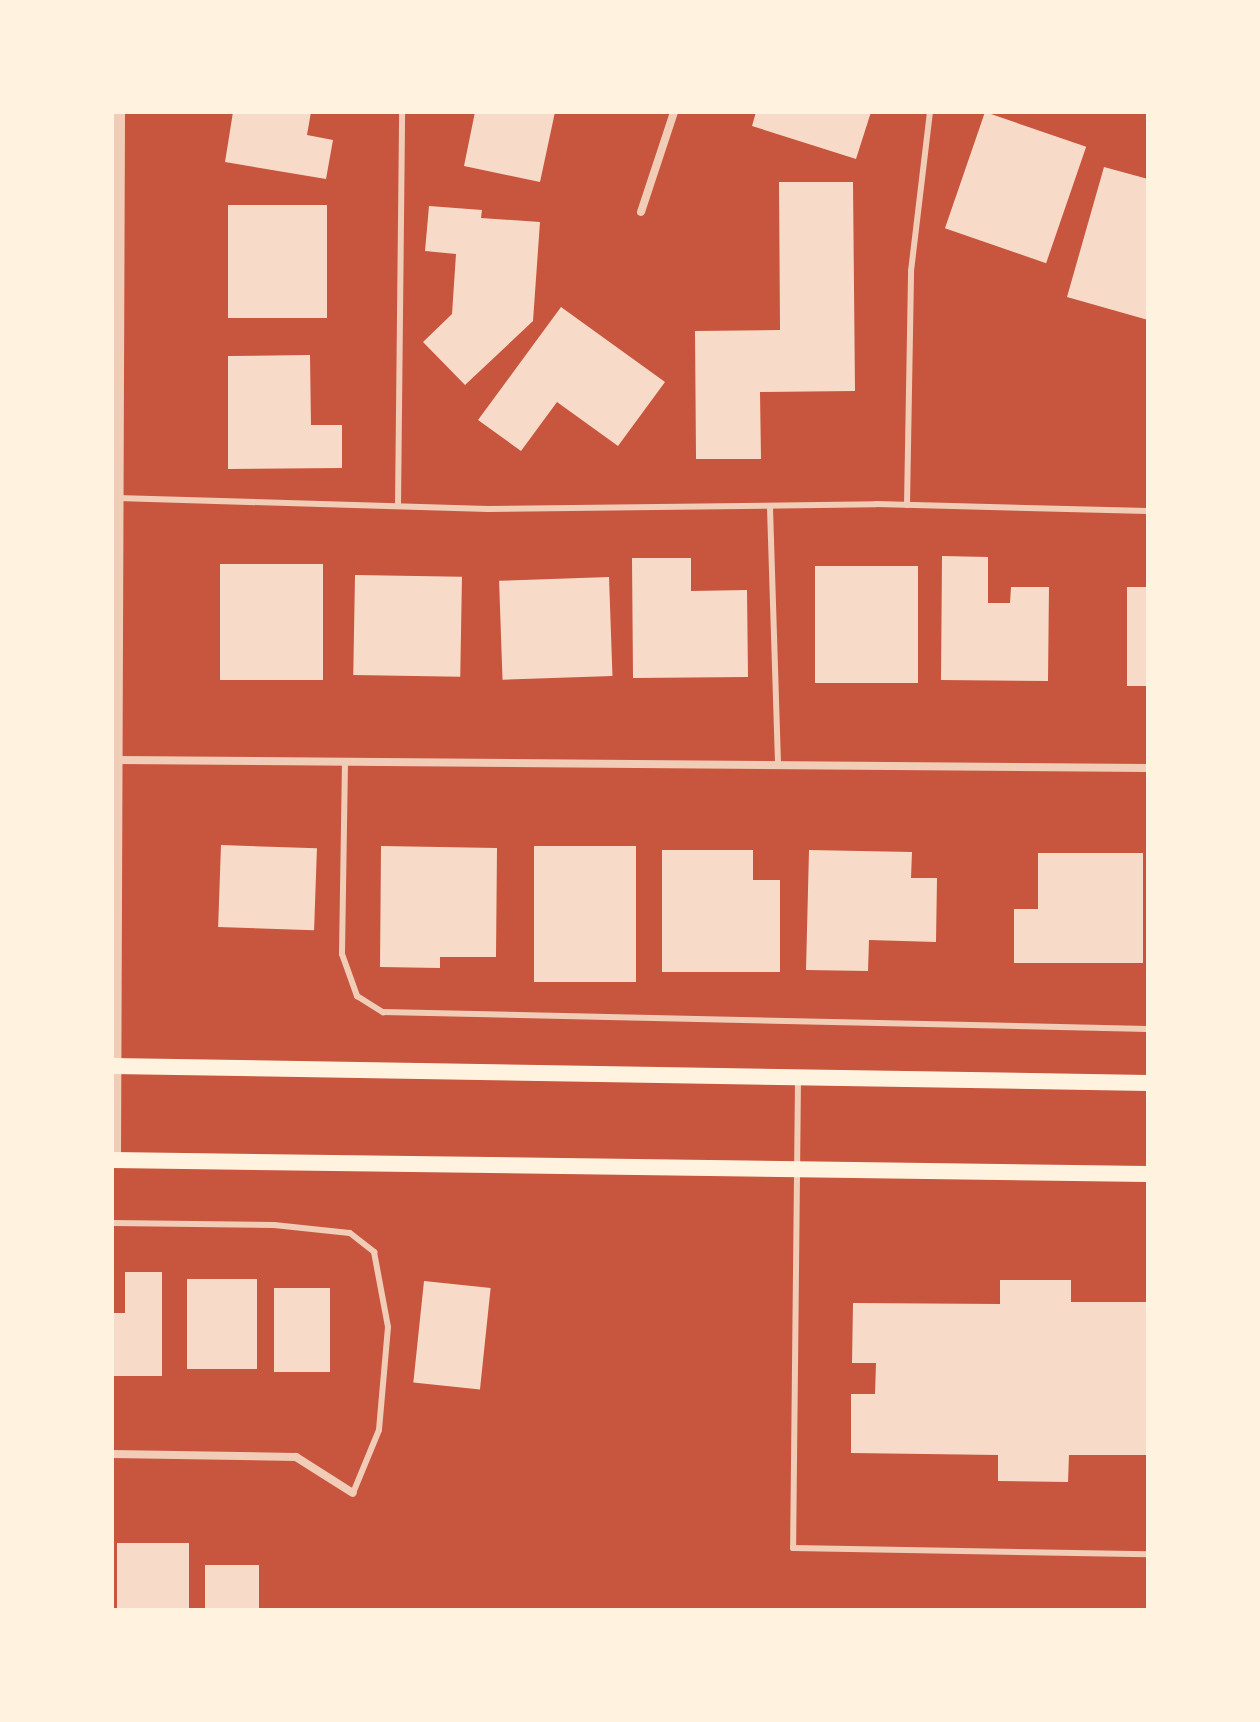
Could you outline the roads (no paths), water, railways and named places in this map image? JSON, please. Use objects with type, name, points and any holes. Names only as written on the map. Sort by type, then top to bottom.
[{"type":"main road","points":[[114,1066],[1148,1083]]},
{"type":"main road","points":[[113,1160],[1148,1174]]},
{"type":"street","points":[[113,1160],[118,112]]},
{"type":"street","points":[[641,212],[674,112]]},
{"type":"street","points":[[117,760],[1148,768]]},
{"type":"street","points":[[112,1454],[296,1457],[353,1493]]},
{"type":"lane","points":[[398,506],[402,112]]},
{"type":"lane","points":[[907,505],[911,271],[930,112]]},
{"type":"lane","points":[[117,498],[398,506],[770,508],[907,505],[1148,511]]},
{"type":"lane","points":[[770,508],[778,765]]},
{"type":"lane","points":[[345,762],[342,954],[357,996],[383,1012],[1148,1029]]},
{"type":"lane","points":[[798,1076],[793,1548],[1148,1554]]},
{"type":"lane","points":[[112,1223],[274,1225],[350,1233],[374,1252],[388,1327],[379,1430],[353,1493]]}]
